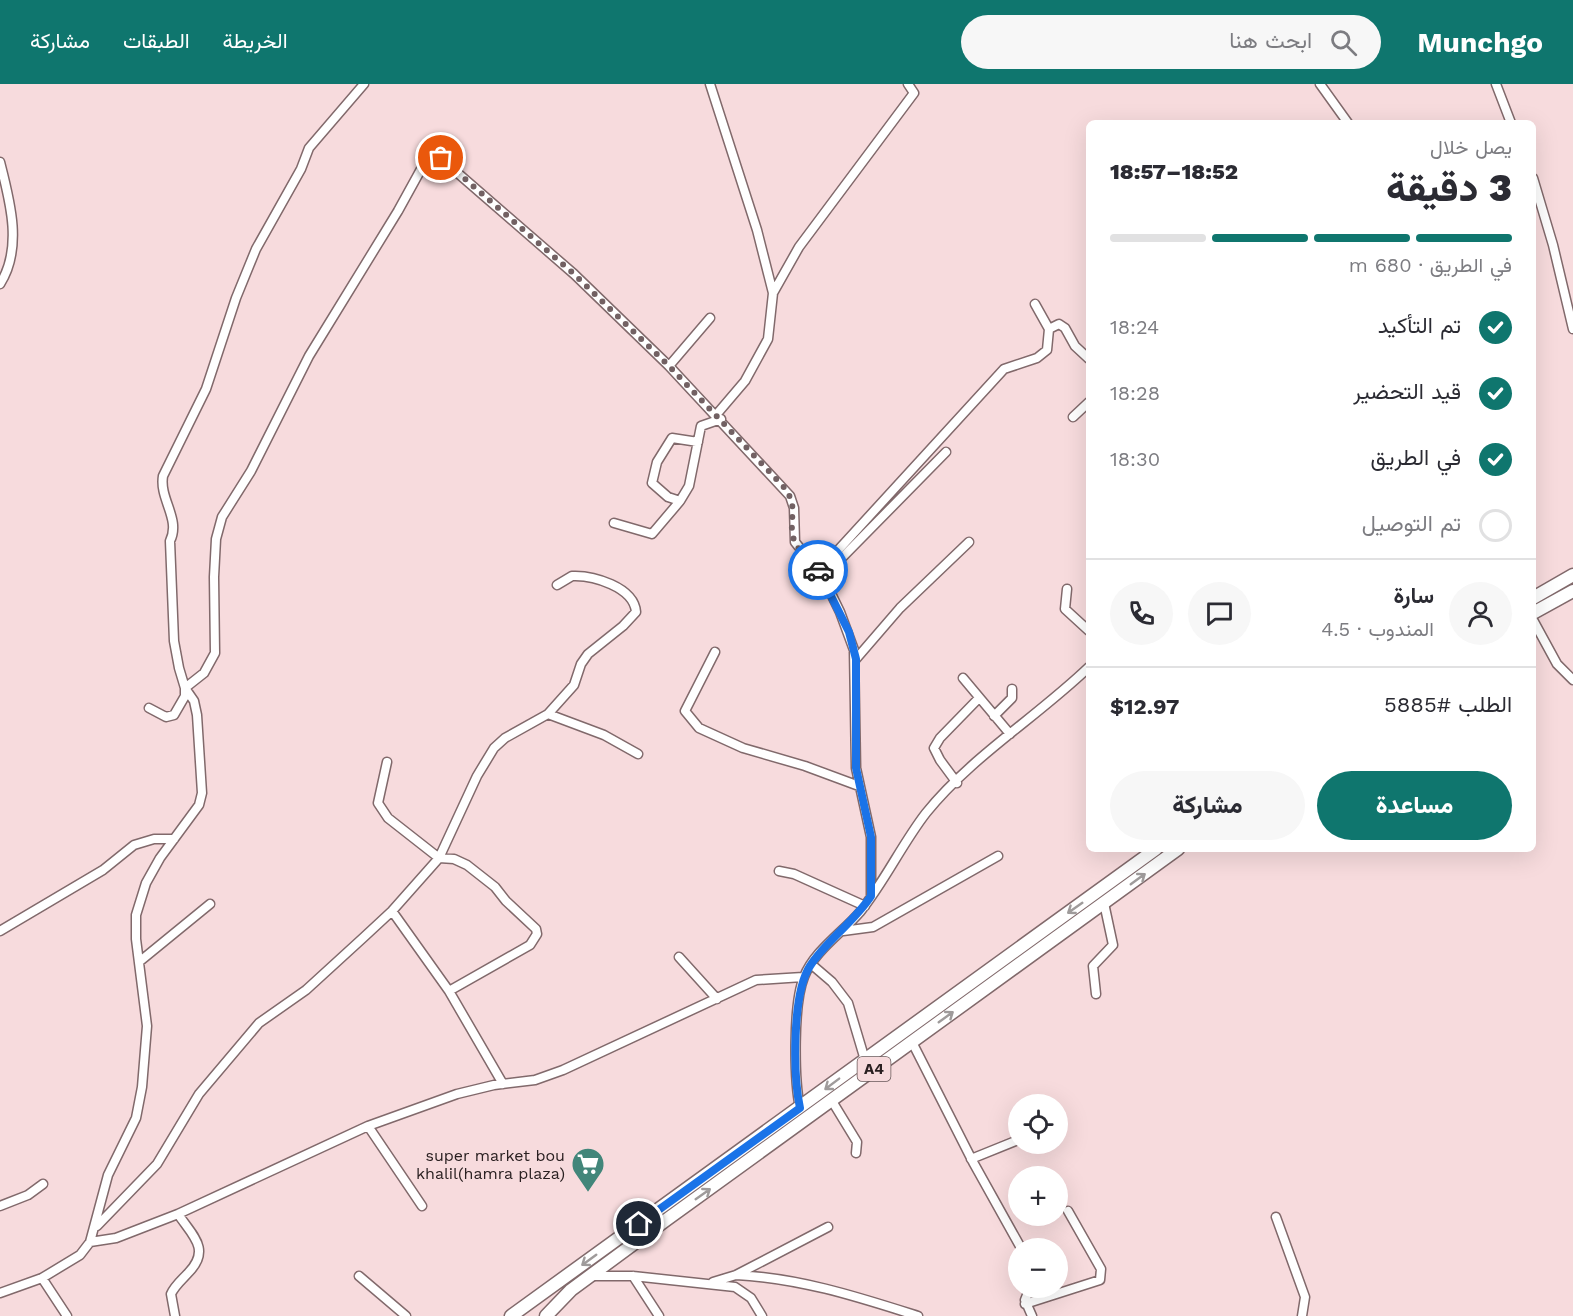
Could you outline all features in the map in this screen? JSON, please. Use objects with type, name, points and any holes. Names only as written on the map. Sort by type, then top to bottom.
[{"type":"highway","points":[[1536,596],[1573,575]]},
{"type":"highway","points":[[1536,611],[1570,593],[1561,582]]},
{"type":"highway","name":"A4","points":[[512,1316],[1152,852]]},
{"type":"highway","name":"A4","points":[[546,1316],[571,1290],[1174,852]]},
{"type":"street","points":[[149,708],[166,717],[174,715],[185,696],[174,641],[170,541],[174,533],[162,484],[164,469],[206,389],[236,298],[256,249],[301,169],[309,148],[364,84]]},
{"type":"street","points":[[615,523],[652,534],[680,501],[689,486],[701,426],[718,417],[745,381],[768,339],[773,293],[757,230],[710,84]]},
{"type":"street","points":[[773,293],[799,247],[914,93],[908,84]]},
{"type":"street","points":[[1320,84],[1346,120]]},
{"type":"street","points":[[1496,84],[1511,120]]},
{"type":"street","points":[[185,688],[204,673],[215,654],[214,577],[216,539],[222,517],[271,435],[309,356],[399,211],[428,158],[434,156],[444,160],[574,274],[669,366],[790,496],[794,508],[795,542],[821,574],[849,632],[856,659],[855,758],[871,837],[871,896]]},
{"type":"street","points":[[0,162],[10,204],[13,246],[1,282]]},
{"type":"street","points":[[1536,188],[1553,245],[1573,329]]},
{"type":"street","points":[[821,574],[1004,369],[1037,358],[1047,350],[1049,329],[1035,304]]},
{"type":"street","points":[[669,366],[710,318]]},
{"type":"street","points":[[1049,329],[1059,324],[1065,327],[1074,346],[1086,356]]},
{"type":"street","points":[[1073,417],[1086,405]]},
{"type":"street","points":[[680,501],[668,497],[652,483],[657,462],[672,438],[698,442]]},
{"type":"street","points":[[821,574],[946,452]]},
{"type":"street","points":[[856,659],[900,608],[969,542]]},
{"type":"street","points":[[94,1228],[157,1164],[199,1094],[259,1023],[306,990],[392,911],[439,858],[477,776],[494,748],[505,738],[548,714],[574,685],[581,664],[588,654],[623,626],[636,612],[629,597],[620,589],[598,581],[572,576],[557,585]]},
{"type":"street","points":[[1067,589],[1065,609],[1086,629]]},
{"type":"street","points":[[1536,626],[1557,664],[1573,680]]},
{"type":"street","points":[[715,652],[685,711],[699,728],[743,748],[806,766],[859,786]]},
{"type":"street","points":[[800,1108],[795,1060],[803,977],[811,964],[865,906],[926,813],[1010,735],[1060,696],[1086,671]]},
{"type":"street","points":[[963,678],[1010,735]]},
{"type":"street","points":[[0,1293],[21,1288],[42,1278],[80,1255],[90,1242],[108,1175],[124,1144],[140,1101],[147,1026],[136,915],[146,883],[199,805],[202,793],[197,715],[194,701],[185,688]]},
{"type":"street","points":[[994,716],[1012,698],[1012,689]]},
{"type":"street","points":[[957,783],[934,748],[940,738],[978,699]]},
{"type":"street","points":[[548,714],[604,735],[638,754]]},
{"type":"street","points":[[387,762],[378,803],[388,818],[439,858],[454,859],[467,865],[495,887],[510,906],[533,924],[537,934],[530,945],[449,991]]},
{"type":"street","points":[[0,931],[103,870],[134,845],[153,838],[174,839]]},
{"type":"street","points":[[843,931],[873,927],[998,856]]},
{"type":"street","points":[[779,871],[794,874],[865,906]]},
{"type":"street","points":[[1096,994],[1093,966],[1113,945],[1104,903]]},
{"type":"street","points":[[139,962],[210,904]]},
{"type":"street","points":[[392,911],[449,991],[503,1084]]},
{"type":"street","points":[[679,957],[717,999]]},
{"type":"street","points":[[811,964],[832,982],[848,1003],[865,1060]]},
{"type":"street","points":[[90,1242],[116,1238],[178,1214],[368,1126],[457,1094],[535,1080],[563,1070],[756,980],[803,977]]},
{"type":"street","points":[[912,1041],[971,1159],[1015,1238]]},
{"type":"street","points":[[832,1101],[857,1142],[856,1153]]},
{"type":"street","points":[[368,1126],[422,1206]]},
{"type":"street","points":[[971,1159],[1008,1144]]},
{"type":"street","points":[[0,1206],[28,1195],[43,1184]]},
{"type":"street","points":[[1024,1304],[1100,1280],[1101,1269],[1068,1211]]},
{"type":"street","points":[[175,1316],[171,1294],[197,1263],[201,1253],[199,1246],[178,1214]]},
{"type":"street","points":[[1276,1217],[1305,1297],[1302,1316]]},
{"type":"street","points":[[710,1283],[736,1275],[828,1227]]},
{"type":"street","points":[[736,1275],[779,1278],[818,1286],[918,1316]]},
{"type":"street","points":[[359,1276],[406,1316]]},
{"type":"street","points":[[590,1276],[633,1276],[735,1287],[756,1304],[762,1316]]},
{"type":"street","points":[[633,1276],[659,1316]]},
{"type":"street","points":[[42,1278],[67,1316]]},
{"type":"street","points":[[1024,1304],[1026,1298]]},
{"type":"street","points":[[1024,1304],[1032,1316]]},
{"type":"way so far","points":[[441,158],[574,274],[606,308],[669,366],[782,485],[790,496],[794,508],[793,538],[818,570]]},
{"type":"place","name":"super market bou khalil(hamra plaza)","points":[[588,1193]]},
{"type":"route","points":[[639,1224],[800,1108],[795,1060],[803,977],[811,964],[859,913],[871,896],[871,837],[856,768],[856,659],[849,632],[818,570]]}]
